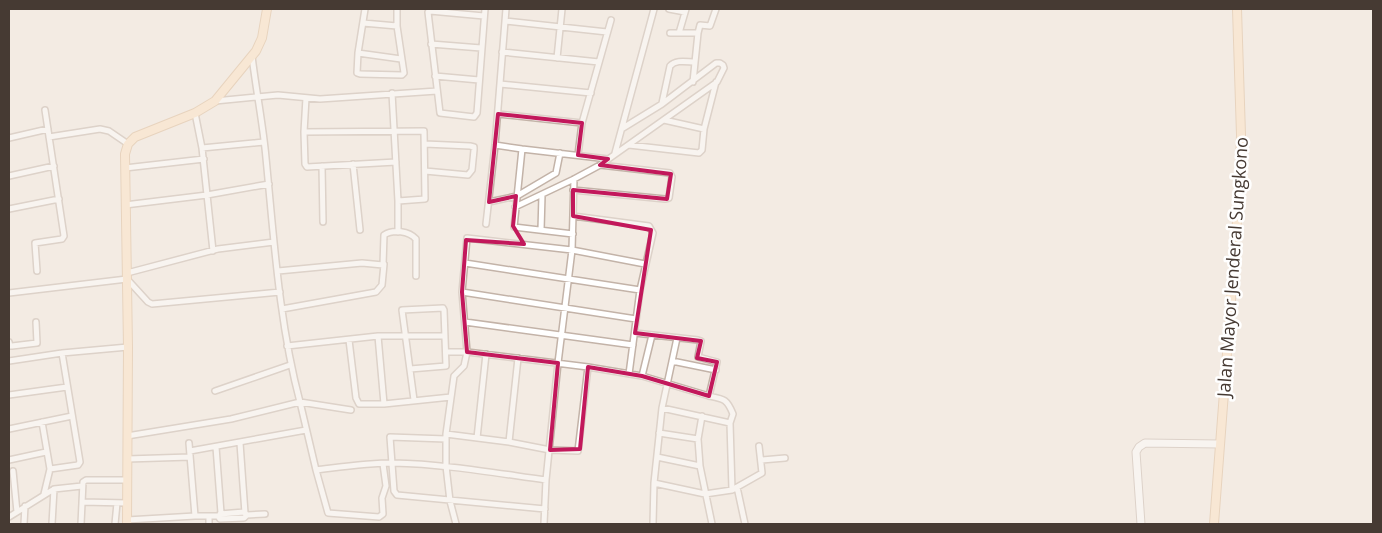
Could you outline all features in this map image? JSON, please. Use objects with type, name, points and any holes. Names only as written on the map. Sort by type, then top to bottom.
[{"type":"main road","points":[[127,522],[128,346],[125,154],[128,144],[135,137],[195,113],[215,101],[252,56],[262,38],[267,9]]},
{"type":"main road","name":"Jalan Mayor Jenderal Sungkono","points":[[1214,524],[1239,195],[1240,134],[1237,9]]},
{"type":"street","points":[[365,9],[357,73],[402,75],[404,73],[397,26],[397,9]]},
{"type":"street","points":[[484,9],[484,16],[477,113],[474,117],[440,113],[427,14],[430,11],[484,16]]},
{"type":"street","points":[[486,224],[498,114],[506,9]]},
{"type":"street","points":[[557,58],[562,9]]},
{"type":"street","points":[[615,154],[654,9]]},
{"type":"street","points":[[669,9],[686,11],[680,33]]},
{"type":"street","points":[[693,82],[700,25],[710,26],[712,24],[716,9]]},
{"type":"street","points":[[578,155],[582,123],[611,20]]},
{"type":"street","points":[[504,21],[608,32]]},
{"type":"street","points":[[363,22],[397,26]]},
{"type":"street","points":[[670,34],[698,33]]},
{"type":"street","points":[[431,44],[481,48]]},
{"type":"street","points":[[502,52],[599,62]]},
{"type":"street","points":[[358,53],[401,59]]},
{"type":"street","points":[[252,56],[290,365],[328,513],[379,517],[383,514],[382,498],[386,486],[383,464]]},
{"type":"street","points":[[662,104],[672,63],[695,62]]},
{"type":"street","points":[[623,128],[662,104],[716,63],[720,63],[724,68],[717,82],[704,129],[702,150],[699,153],[628,144]]},
{"type":"street","points":[[435,76],[479,80]]},
{"type":"street","points":[[515,207],[600,165],[717,82]]},
{"type":"street","points":[[500,84],[590,93]]},
{"type":"street","points":[[215,101],[278,95],[306,98],[346,98],[437,90]]},
{"type":"street","points":[[392,93],[398,232]]},
{"type":"street","points":[[306,98],[304,132],[305,164],[307,167],[396,162]]},
{"type":"street","points":[[38,271],[35,243],[64,238],[45,110]]},
{"type":"street","points":[[195,113],[204,159],[213,251]]},
{"type":"street","points":[[498,114],[582,123]]},
{"type":"street","points":[[664,120],[704,129]]},
{"type":"street","points":[[9,138],[48,129]]},
{"type":"street","points":[[49,137],[100,130],[109,131],[128,144]]},
{"type":"street","points":[[304,132],[422,130],[425,133],[425,199],[398,201]]},
{"type":"street","points":[[202,148],[264,142]]},
{"type":"street","points":[[424,171],[468,175],[472,170],[474,150],[474,147],[470,146],[425,144]]},
{"type":"street","points":[[495,145],[608,159]]},
{"type":"street","points":[[522,149],[514,227],[573,234]]},
{"type":"street","points":[[489,202],[517,196],[557,173],[560,154]]},
{"type":"street","points":[[125,168],[204,159]]},
{"type":"street","points":[[354,164],[360,230]]},
{"type":"street","points":[[573,190],[669,198],[672,177],[670,173],[600,165]]},
{"type":"street","points":[[9,176],[54,166]]},
{"type":"street","points":[[322,166],[323,222]]},
{"type":"street","points":[[544,524],[546,480],[572,250],[574,179]]},
{"type":"street","points":[[125,205],[207,195],[269,184]]},
{"type":"street","points":[[541,230],[542,195]]},
{"type":"street","points":[[9,209],[59,199]]},
{"type":"street","points":[[574,216],[649,226],[652,233],[640,290],[629,374]]},
{"type":"street","points":[[282,309],[376,292],[382,284],[384,235],[390,232],[412,236],[416,240],[416,276]]},
{"type":"street","points":[[456,524],[450,501],[446,466],[446,436],[454,376],[464,366],[467,352],[462,292],[466,240],[469,238],[572,250],[645,264]]},
{"type":"street","points":[[9,293],[127,276],[213,251],[274,242]]},
{"type":"street","points":[[278,271],[362,263],[384,264]]},
{"type":"street","points":[[465,263],[640,290]]},
{"type":"street","points":[[127,276],[148,302],[152,304],[280,292]]},
{"type":"street","points":[[462,292],[636,319]]},
{"type":"street","points":[[410,369],[445,367],[447,364],[444,310],[441,307],[402,309],[414,400]]},
{"type":"street","points":[[9,342],[12,346],[37,343],[36,322]]},
{"type":"street","points":[[465,322],[562,334],[633,346]]},
{"type":"street","points":[[635,333],[701,341],[698,357],[716,360],[718,364],[709,396]]},
{"type":"street","points":[[642,376],[652,335]]},
{"type":"street","points":[[287,346],[378,336],[446,336]]},
{"type":"street","points":[[378,336],[384,404]]},
{"type":"street","points":[[653,524],[654,483],[662,408],[676,338]]},
{"type":"street","points":[[349,340],[357,401],[359,404],[384,404],[451,397]]},
{"type":"street","points":[[9,361],[128,346]]},
{"type":"street","points":[[446,352],[486,354],[588,367],[642,376],[709,396],[723,398],[728,402],[733,414],[730,423],[735,488],[745,524]]},
{"type":"street","points":[[50,469],[79,464],[62,353]]},
{"type":"street","points":[[477,438],[486,354]]},
{"type":"street","points":[[509,442],[518,358]]},
{"type":"street","points":[[672,361],[716,370]]},
{"type":"street","points":[[215,392],[290,365]]},
{"type":"street","points":[[545,509],[397,495],[394,491],[390,437],[446,436],[477,438],[550,450],[576,452],[580,449],[588,367]]},
{"type":"street","points":[[9,395],[67,387]]},
{"type":"street","points":[[128,436],[231,419],[300,402],[351,410]]},
{"type":"street","points":[[662,408],[730,423]]},
{"type":"street","points":[[9,429],[72,416]]},
{"type":"street","points":[[702,416],[698,439],[700,466],[712,524]]},
{"type":"street","points":[[42,422],[50,469],[44,494]]},
{"type":"street","points":[[127,460],[190,454],[216,447],[306,430]]},
{"type":"street","points":[[659,433],[698,439]]},
{"type":"street","points":[[190,443],[195,516]]},
{"type":"street","points":[[240,443],[246,514]]},
{"type":"street","points":[[1141,524],[1136,464],[1136,452],[1139,447],[1144,443],[1219,444]]},
{"type":"street","points":[[654,483],[705,494],[735,488],[762,473],[759,446]]},
{"type":"street","points":[[216,447],[219,515]]},
{"type":"street","points":[[9,460],[46,452]]},
{"type":"street","points":[[657,457],[700,466]]},
{"type":"street","points":[[761,460],[785,458]]},
{"type":"street","points":[[316,470],[352,465],[391,463],[446,466],[546,480]]},
{"type":"street","points":[[13,471],[17,512]]},
{"type":"street","points":[[80,524],[82,486],[86,480],[127,480]]},
{"type":"street","points":[[9,517],[54,489],[82,486]]},
{"type":"street","points":[[52,524],[54,489]]},
{"type":"street","points":[[82,502],[127,503]]},
{"type":"street","points":[[114,524],[117,503]]},
{"type":"street","points":[[24,524],[25,506]]},
{"type":"street","points":[[127,522],[183,516],[265,514]]},
{"type":"street","points":[[183,516],[183,524]]},
{"type":"street","points":[[209,516],[209,524]]},
{"type":"street","points":[[160,518],[160,524]]},
{"type":"highlighted area","points":[[498,114],[582,123],[578,155],[608,159],[600,165],[671,174],[667,199],[573,190],[573,216],[651,230],[635,333],[701,341],[697,358],[717,362],[709,396],[642,376],[588,367],[580,449],[550,450],[558,363],[467,352],[462,292],[466,240],[524,244],[513,226],[516,196],[489,202]]}]
